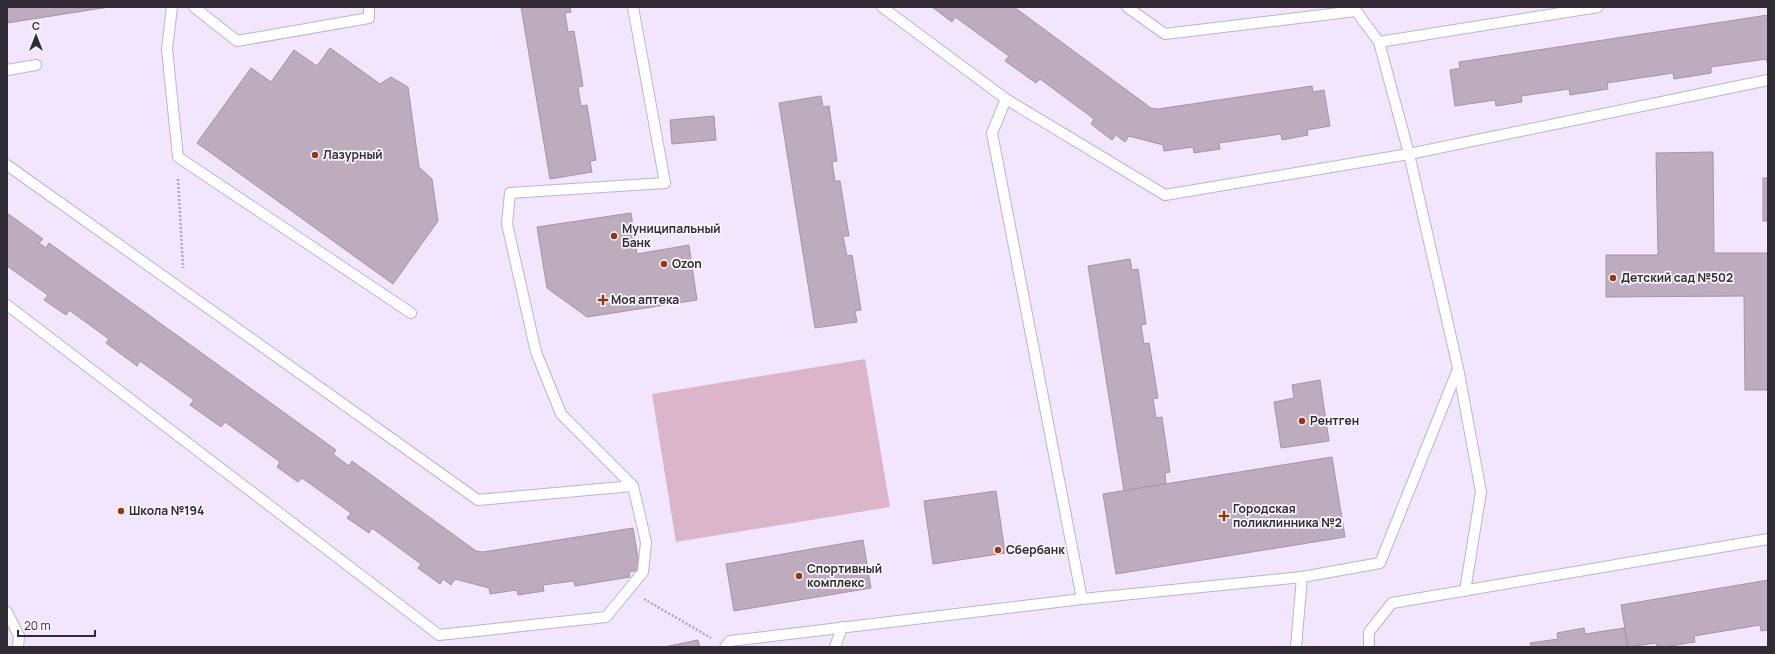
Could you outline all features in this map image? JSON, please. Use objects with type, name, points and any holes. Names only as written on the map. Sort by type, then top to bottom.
[{"type":"lane","points":[[172,7],[167,49],[178,157],[411,313]]},
{"type":"lane","points":[[194,7],[237,41],[369,18],[369,7]]},
{"type":"lane","points":[[7,305],[439,635],[606,617],[643,572],[646,542],[633,486],[561,414],[536,352],[507,224],[510,194],[665,183],[633,7]]},
{"type":"lane","points":[[882,7],[1006,99],[1166,195],[1409,154],[1768,80]]},
{"type":"lane","points":[[1127,7],[1166,34],[1354,9],[1379,42],[1409,154],[1458,368],[1481,492],[1465,592]]},
{"type":"lane","points":[[1379,42],[1598,7]]},
{"type":"lane","points":[[7,70],[36,65]]},
{"type":"lane","points":[[1006,99],[992,133],[1082,599]]},
{"type":"lane","points":[[7,165],[478,500],[633,486]]},
{"type":"lane","points":[[725,646],[730,641],[1082,599],[1302,577],[1380,563],[1458,368]]},
{"type":"lane","points":[[1369,647],[1369,632],[1392,603],[1465,592],[1768,539]]},
{"type":"lane","points":[[1296,647],[1302,577]]},
{"type":"lane","points":[[7,612],[19,636],[18,647]]},
{"type":"lane","points":[[835,647],[842,627]]},
{"type":"path","points":[[175,285],[183,272],[178,157]]},
{"type":"path","points":[[628,590],[725,646]]},
{"type":"shaded area","points":[[865,359],[890,507],[676,542],[652,394]]},
{"type":"building","points":[[7,7],[109,7],[7,23]]},
{"type":"building","points":[[521,7],[570,7],[571,12],[565,13],[568,32],[574,31],[583,86],[578,87],[581,106],[587,105],[596,160],[590,161],[592,172],[550,179]]},
{"type":"building","points":[[932,7],[1014,7],[1151,108],[1158,109],[1312,86],[1313,92],[1324,90],[1330,126],[1307,130],[1308,135],[1282,140],[1281,134],[1219,143],[1220,149],[1194,153],[1193,147],[1164,151],[1163,145],[1129,136],[1125,142],[1116,135],[1112,140],[1091,124],[1094,119],[1040,79],[1036,83],[1005,61],[1009,56],[955,17],[952,22]]},
{"type":"building","points":[[1768,15],[1768,64],[1766,59],[1711,67],[1711,73],[1674,79],[1673,73],[1607,83],[1608,89],[1570,95],[1569,89],[1521,96],[1522,102],[1496,106],[1495,100],[1455,106],[1450,70],[1460,68],[1459,62]]},
{"type":"building","name":"Лазурный","points":[[330,48],[380,84],[391,77],[408,87],[419,167],[432,179],[438,221],[393,284],[197,143],[251,68],[271,82],[294,50],[317,66]]},
{"type":"building","points":[[821,96],[823,107],[829,106],[837,161],[832,162],[835,181],[840,181],[849,236],[843,236],[847,256],[852,255],[861,310],[855,311],[857,322],[815,328],[779,103]]},
{"type":"building","points":[[714,116],[716,140],[672,144],[670,120]]},
{"type":"building","points":[[1713,152],[1714,253],[1768,253],[1768,390],[1745,390],[1744,296],[1606,297],[1606,255],[1658,255],[1656,153]]},
{"type":"building","points":[[1763,178],[1768,178],[1768,221],[1763,221]]},
{"type":"building","points":[[7,213],[43,239],[39,243],[46,248],[49,243],[336,450],[333,454],[349,466],[352,461],[476,551],[483,552],[633,528],[640,570],[629,572],[630,577],[575,586],[574,581],[543,585],[544,591],[518,595],[517,590],[490,594],[489,588],[455,579],[451,585],[443,579],[440,584],[418,568],[421,564],[372,528],[369,533],[347,518],[351,513],[302,478],[298,482],[277,467],[280,462],[225,422],[221,427],[190,405],[194,400],[140,361],[137,366],[106,343],[109,339],[69,310],[66,315],[44,300],[48,295],[7,266]]},
{"type":"building","points":[[631,213],[637,254],[689,245],[697,300],[587,317],[547,288],[537,227]]},
{"type":"building","points":[[1130,259],[1132,270],[1138,269],[1146,324],[1141,325],[1144,344],[1149,343],[1158,398],[1153,399],[1156,418],[1162,417],[1170,472],[1165,473],[1166,484],[1124,491],[1088,266]]},
{"type":"building","name":"Рентген","points":[[1320,380],[1329,441],[1281,448],[1274,402],[1294,398],[1292,385]]},
{"type":"building","name":"Городская поликлинника №2","points":[[1332,457],[1345,537],[1116,574],[1103,494]]},
{"type":"building","points":[[996,491],[1005,553],[933,564],[924,501]]},
{"type":"building","name":"Спортивный комплекс","points":[[863,540],[871,588],[734,611],[726,564]]},
{"type":"building","points":[[1768,580],[1768,630],[1761,631],[1760,625],[1694,636],[1695,642],[1664,647],[1657,647],[1656,643],[1628,647],[1621,605]]},
{"type":"building","points":[[1584,628],[1585,634],[1624,628],[1628,647],[1531,647],[1530,643],[1558,639],[1557,633]]},
{"type":"building","points":[[698,640],[700,647],[664,647]]},
{"type":"place","name":"Лазурный","points":[[315,155]]},
{"type":"place","name":"Муниципальный Банк","points":[[614,236]]},
{"type":"place","name":"Ozon","points":[[664,264]]},
{"type":"place","name":"Детский сад №502","points":[[1613,278]]},
{"type":"place","name":"Моя аптека","points":[[603,300]]},
{"type":"place","name":"Рентген","points":[[1302,421]]},
{"type":"place","name":"Школа №194","points":[[121,511]]},
{"type":"place","name":"Городская поликлинника №2","points":[[1224,516]]},
{"type":"place","name":"Сбербанк","points":[[998,550]]},
{"type":"place","name":"Спортивный комплекс","points":[[799,576]]}]
